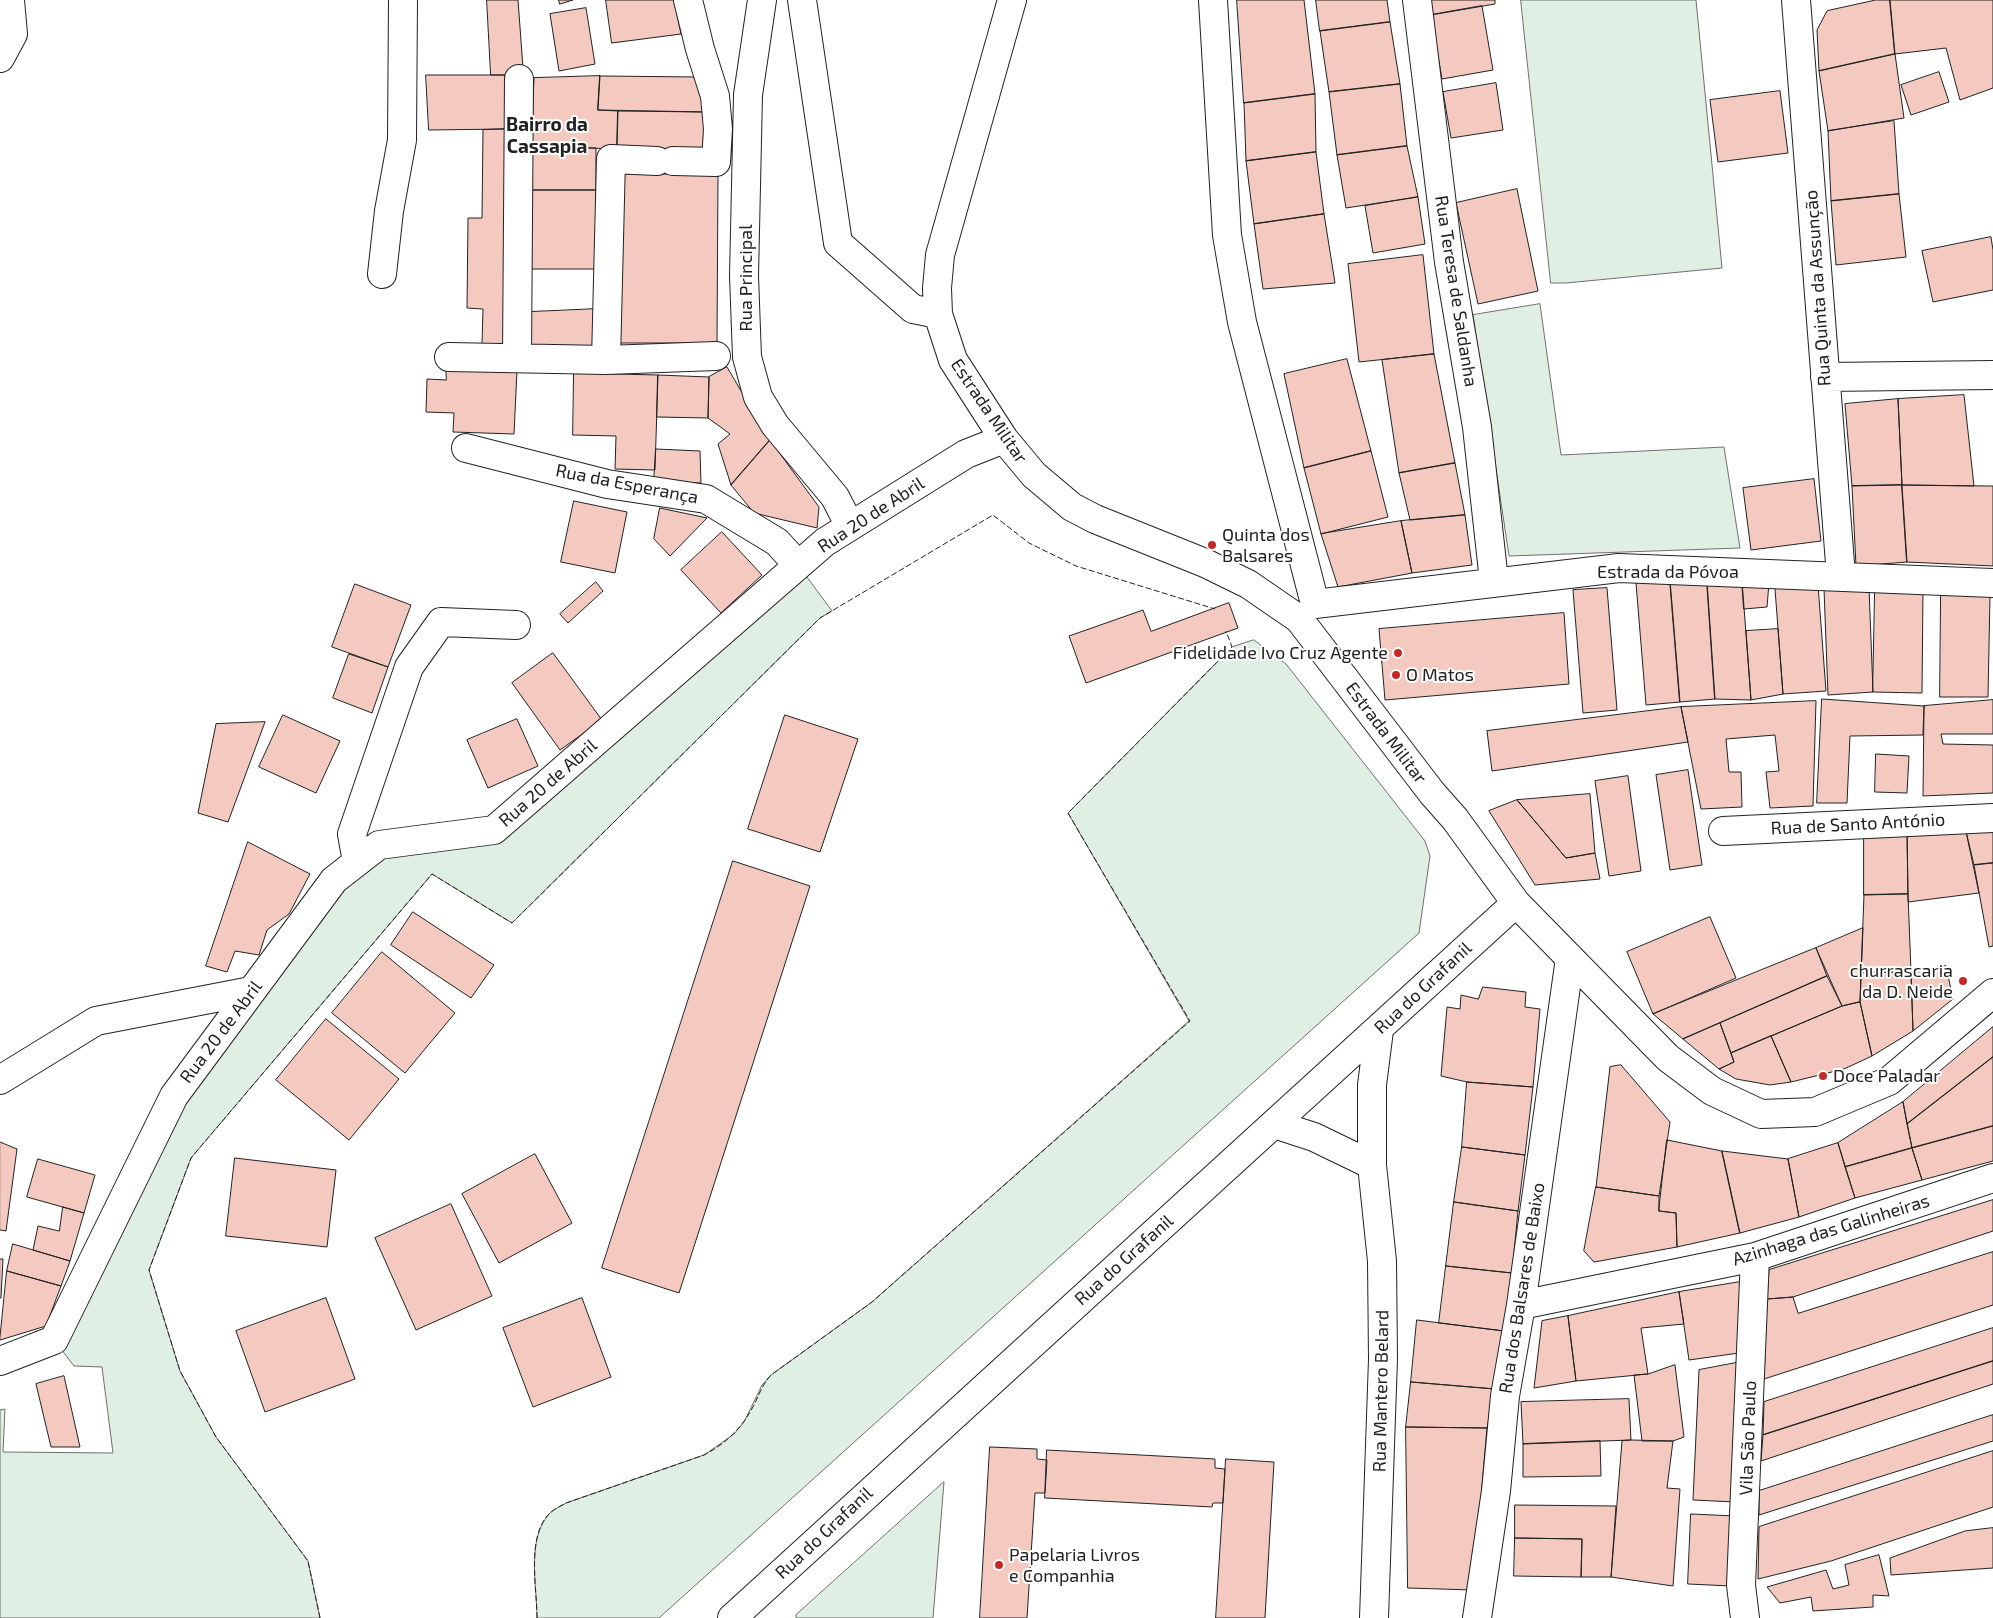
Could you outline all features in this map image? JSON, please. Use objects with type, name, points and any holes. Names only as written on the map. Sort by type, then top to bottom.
[{"type":"street","points":[[0,58],[14,34],[10,0]]},
{"type":"street","points":[[382,274],[402,140],[403,0]]},
{"type":"street","points":[[606,360],[611,158],[716,162],[718,129],[715,96],[700,49],[688,0]]},
{"type":"street","name":"Rua Principal","points":[[762,0],[748,95],[744,276],[747,357],[758,396],[775,425],[835,498],[850,526]]},
{"type":"street","points":[[802,0],[838,243],[913,309],[938,314]]},
{"type":"street","name":"Estrada Militar","points":[[1012,0],[940,255],[937,288],[938,314],[953,360],[1004,439],[1034,475],[1072,506],[1095,519],[1205,563],[1307,611],[1432,793],[1455,819],[1516,903],[1668,1058],[1712,1091],[1761,1114],[1815,1112],[1889,1081],[1993,993]]},
{"type":"street","points":[[1213,0],[1227,235],[1242,322],[1307,611]]},
{"type":"street","name":"Rua Teresa de Saldanha","points":[[1417,0],[1449,262],[1477,427],[1494,581]]},
{"type":"street","name":"Rua Quinta da Assunção","points":[[1796,0],[1841,576]]},
{"type":"street","points":[[517,358],[519,79]]},
{"type":"street","points":[[449,357],[606,360],[716,356]]},
{"type":"street","points":[[1826,378],[1993,375]]},
{"type":"street","name":"Rua 20 de Abril","points":[[0,1361],[54,1340],[174,1096],[334,880],[379,845],[494,830],[826,542],[966,454],[1004,439]]},
{"type":"street","name":"Rua da Esperança","points":[[466,448],[607,484],[706,499],[777,542],[798,565]]},
{"type":"street","name":"Estrada da Póvoa","points":[[1307,611],[1494,581],[1619,568],[1993,583]]},
{"type":"street","points":[[357,862],[352,834],[409,667],[442,622],[516,625]]},
{"type":"street","name":"Rua de Santo António","points":[[1723,831],[1993,818]]},
{"type":"street","name":"Rua do Grafanil","points":[[732,1618],[1379,1030],[1516,903]]},
{"type":"street","name":"Rua dos Balsares de Baixo","points":[[1477,1618],[1496,1491],[1505,1396],[1521,1305],[1570,958]]},
{"type":"street","points":[[0,1080],[96,1021],[252,991]]},
{"type":"street","name":"Rua Mantero Belard","points":[[1374,1618],[1383,1359],[1382,1261],[1372,1165],[1372,1085],[1379,1030]]},
{"type":"street","points":[[1274,1124],[1314,1137],[1372,1165]]},
{"type":"street","name":"Azinhaga das Galinheiras","points":[[1521,1305],[1755,1257],[1993,1178]]},
{"type":"street","name":"Vila São Paulo","points":[[1745,1618],[1741,1585],[1755,1257]]},
{"type":"green space","points":[[1521,0],[1696,0],[1722,268],[1551,283]]},
{"type":"green space","points":[[1540,304],[1561,455],[1724,447],[1740,548],[1509,556],[1473,315]]},
{"type":"green space","points":[[798,565],[832,611],[820,618],[512,923],[432,874],[191,1158],[149,1270],[180,1371],[216,1437],[308,1561],[320,1618],[0,1618],[0,1410],[5,1409],[3,1452],[113,1453],[102,1367],[74,1366],[54,1340],[174,1096],[379,845],[494,830]]},
{"type":"green space","points":[[1254,640],[1286,664],[1425,841],[1430,856],[1419,933],[659,1618],[537,1618],[535,1549],[543,1524],[550,1513],[566,1503],[704,1455],[734,1434],[744,1422],[762,1385],[771,1375],[872,1302],[1189,1021],[1068,813],[1232,647]]},
{"type":"green space","points":[[944,1482],[933,1618],[796,1618],[796,1615]]},
{"type":"building","points":[[487,0],[518,0],[523,68],[505,75],[491,75]]},
{"type":"building","points":[[559,0],[573,0],[560,4]]},
{"type":"building","points":[[606,0],[674,0],[681,34],[612,43]]},
{"type":"building","points":[[1237,0],[1304,0],[1315,94],[1244,103]]},
{"type":"building","points":[[1316,0],[1387,0],[1390,22],[1320,31]]},
{"type":"building","points":[[1428,0],[1495,0],[1495,4],[1431,15]]},
{"type":"building","points":[[1876,0],[1890,0],[1895,54],[1819,71],[1817,30],[1827,11]]},
{"type":"building","points":[[1890,0],[1993,0],[1993,88],[1960,100],[1946,48],[1895,54]]},
{"type":"building","points":[[1482,6],[1493,70],[1442,79],[1431,15]]},
{"type":"building","points":[[586,8],[595,64],[559,71],[550,14]]},
{"type":"building","points":[[1390,22],[1400,84],[1329,92],[1320,31]]},
{"type":"building","points":[[1895,54],[1904,118],[1828,131],[1819,71]]},
{"type":"building","points":[[1939,72],[1949,102],[1911,115],[1901,85]]},
{"type":"building","points":[[426,75],[505,75],[507,129],[429,130]]},
{"type":"building","points":[[600,76],[698,77],[706,112],[598,110]]},
{"type":"building","points":[[600,76],[598,110],[618,111],[617,149],[531,146],[534,78]]},
{"type":"building","points":[[1496,83],[1503,130],[1451,138],[1443,92]]},
{"type":"building","points":[[1400,84],[1407,146],[1337,155],[1329,92]]},
{"type":"building","points":[[1780,91],[1788,153],[1718,162],[1710,100]]},
{"type":"building","points":[[1315,94],[1316,152],[1246,161],[1244,103]]},
{"type":"building","points":[[618,111],[706,112],[706,150],[617,149]]},
{"type":"building","points":[[1894,121],[1899,194],[1831,201],[1828,131]]},
{"type":"building","points":[[507,129],[505,344],[482,344],[483,309],[467,308],[468,218],[482,218],[483,130]]},
{"type":"building","points":[[531,146],[596,148],[596,190],[532,190]]},
{"type":"building","points":[[1407,146],[1418,197],[1346,208],[1337,155]]},
{"type":"building","points":[[1316,152],[1324,214],[1254,224],[1246,161]]},
{"type":"building","points":[[621,174],[718,174],[717,343],[620,343]]},
{"type":"building","points":[[1517,189],[1538,291],[1478,304],[1456,203]]},
{"type":"building","points":[[532,190],[596,190],[596,269],[532,269]]},
{"type":"building","points":[[1899,194],[1906,257],[1836,265],[1831,201]]},
{"type":"building","points":[[1418,197],[1425,244],[1373,253],[1365,206]]},
{"type":"building","points":[[1324,214],[1335,283],[1263,289],[1254,224]]},
{"type":"building","points":[[1991,237],[1993,250],[1993,290],[1933,302],[1922,251]]},
{"type":"building","points":[[1423,255],[1434,354],[1359,362],[1348,264]]},
{"type":"building","points":[[597,309],[598,347],[531,350],[530,312]]},
{"type":"building","points":[[1434,354],[1455,463],[1399,473],[1382,360]]},
{"type":"building","points":[[1347,359],[1371,451],[1304,468],[1284,374]]},
{"type":"building","points":[[446,367],[517,370],[514,434],[453,432],[454,413],[426,412],[427,379],[446,380]]},
{"type":"building","points":[[727,367],[770,440],[731,485],[718,444],[730,434],[708,418],[709,377]]},
{"type":"building","points":[[574,373],[658,375],[655,470],[615,469],[616,436],[573,435]]},
{"type":"building","points":[[658,375],[709,377],[708,418],[657,417]]},
{"type":"building","points":[[1964,395],[1974,486],[1902,485],[1898,399]]},
{"type":"building","points":[[1898,399],[1902,485],[1852,486],[1845,404]]},
{"type":"building","points":[[770,440],[819,507],[817,528],[754,513],[731,485]]},
{"type":"building","points":[[656,449],[700,451],[701,483],[654,482]]},
{"type":"building","points":[[1371,451],[1388,517],[1321,534],[1304,468]]},
{"type":"building","points":[[1455,463],[1465,515],[1410,520],[1399,473]]},
{"type":"building","points":[[1814,479],[1821,541],[1751,550],[1743,488]]},
{"type":"building","points":[[1902,485],[1993,486],[1993,566],[1907,562]]},
{"type":"building","points":[[1902,485],[1907,562],[1856,566],[1852,486]]},
{"type":"building","points":[[574,501],[627,512],[615,573],[561,562]]},
{"type":"building","points":[[660,508],[707,518],[670,556],[654,539]]},
{"type":"building","points":[[1465,515],[1472,565],[1412,573],[1401,521]]},
{"type":"building","points":[[1401,521],[1412,573],[1338,587],[1321,534]]},
{"type":"building","points":[[722,532],[762,575],[721,613],[681,570]]},
{"type":"building","points":[[1670,580],[1680,702],[1646,705],[1636,583]]},
{"type":"building","points":[[1670,580],[1707,581],[1715,699],[1680,702]]},
{"type":"building","points":[[1707,581],[1742,581],[1751,700],[1715,699]]},
{"type":"building","points":[[1742,581],[1769,583],[1767,607],[1744,609]]},
{"type":"building","points":[[596,582],[603,591],[568,623],[560,614]]},
{"type":"building","points":[[355,584],[411,605],[388,667],[332,647]]},
{"type":"building","points":[[1818,585],[1826,691],[1783,694],[1775,589]]},
{"type":"building","points":[[1607,588],[1617,710],[1583,713],[1573,590]]},
{"type":"building","points":[[1869,588],[1873,692],[1828,695],[1824,589]]},
{"type":"building","points":[[1875,591],[1923,591],[1922,693],[1873,692]]},
{"type":"building","points":[[1941,595],[1990,595],[1988,697],[1940,697]]},
{"type":"building","points":[[1229,603],[1238,628],[1086,683],[1069,636],[1143,610],[1151,631]]},
{"type":"building","points":[[1564,613],[1569,684],[1385,700],[1379,629]]},
{"type":"building","points":[[1778,629],[1783,694],[1751,700],[1746,631]]},
{"type":"building","points":[[553,653],[602,720],[560,750],[512,683]]},
{"type":"building","points":[[349,654],[388,667],[372,713],[333,698]]},
{"type":"building","points":[[1822,699],[1924,706],[1923,735],[1850,736],[1847,803],[1817,803]]},
{"type":"building","points":[[1993,700],[1993,734],[1941,734],[1943,744],[1993,745],[1993,793],[1923,796],[1924,706]]},
{"type":"building","points":[[1816,701],[1813,806],[1770,808],[1766,772],[1779,771],[1775,735],[1726,739],[1729,772],[1741,772],[1742,807],[1701,809],[1681,707]]},
{"type":"building","points":[[1681,707],[1688,742],[1492,771],[1487,731]]},
{"type":"building","points":[[283,715],[340,741],[316,793],[259,767]]},
{"type":"building","points":[[785,715],[858,739],[820,852],[748,829]]},
{"type":"building","points":[[517,719],[538,766],[488,788],[467,740]]},
{"type":"building","points":[[265,722],[228,822],[198,813],[216,724]]},
{"type":"building","points":[[1876,754],[1909,756],[1907,793],[1875,792]]},
{"type":"building","points":[[1688,770],[1702,865],[1670,870],[1656,775]]},
{"type":"building","points":[[1628,776],[1641,871],[1609,876],[1595,781]]},
{"type":"building","points":[[1590,794],[1595,853],[1566,858],[1517,800]]},
{"type":"building","points":[[1517,800],[1566,858],[1595,853],[1600,879],[1535,885],[1489,811]]},
{"type":"building","points":[[1993,825],[1993,863],[1974,865],[1965,827]]},
{"type":"building","points":[[1965,827],[1979,893],[1908,902],[1907,831]]},
{"type":"building","points":[[1864,831],[1907,831],[1908,894],[1864,895]]},
{"type":"building","points":[[248,842],[310,874],[289,914],[267,930],[259,955],[235,951],[227,972],[206,966]]},
{"type":"building","points":[[733,861],[810,886],[679,1293],[602,1268]]},
{"type":"building","points":[[1993,863],[1993,946],[1989,947],[1974,865]]},
{"type":"building","points":[[1908,894],[1911,972],[1861,973],[1864,895]]},
{"type":"building","points":[[413,912],[494,965],[471,998],[391,945]]},
{"type":"building","points":[[1710,917],[1736,978],[1653,1014],[1627,952]]},
{"type":"building","points":[[1863,928],[1860,1002],[1842,1006],[1816,948]]},
{"type":"building","points":[[1816,948],[1827,976],[1683,1039],[1653,1014]]},
{"type":"building","points":[[382,952],[455,1013],[405,1073],[332,1013]]},
{"type":"building","points":[[1946,966],[1953,999],[1913,1031],[1911,972]]},
{"type":"building","points":[[1911,972],[1913,1031],[1872,1056],[1860,1002],[1861,973]]},
{"type":"building","points":[[1827,976],[1842,1006],[1731,1053],[1720,1023]]},
{"type":"building","points":[[1483,987],[1526,992],[1525,1007],[1540,1009],[1533,1087],[1467,1082],[1441,1076],[1447,1007],[1460,1009],[1461,995],[1478,999]]},
{"type":"building","points":[[1860,1002],[1872,1056],[1844,1069],[1791,1082],[1771,1036],[1842,1006]]},
{"type":"building","points":[[326,1019],[399,1079],[349,1140],[276,1080]]},
{"type":"building","points":[[1720,1023],[1734,1062],[1719,1069],[1683,1039]]},
{"type":"building","points":[[1993,1027],[1993,1057],[1907,1124],[1903,1102]]},
{"type":"building","points":[[1771,1036],[1791,1082],[1770,1085],[1736,1079],[1719,1069],[1734,1062],[1731,1053]]},
{"type":"building","points":[[1993,1057],[1993,1126],[1912,1148],[1907,1124]]},
{"type":"building","points":[[1621,1065],[1670,1122],[1659,1196],[1596,1187],[1610,1067]]},
{"type":"building","points":[[1467,1082],[1533,1087],[1525,1155],[1462,1147]]},
{"type":"building","points":[[1903,1102],[1912,1148],[1845,1167],[1838,1143]]},
{"type":"building","points":[[1993,1126],[1993,1161],[1922,1180],[1912,1148]]},
{"type":"building","points":[[1667,1140],[1722,1151],[1740,1233],[1677,1247],[1676,1213],[1659,1211]]},
{"type":"building","points":[[0,1142],[17,1149],[6,1231],[0,1230]]},
{"type":"building","points":[[1838,1143],[1855,1198],[1799,1217],[1788,1159]]},
{"type":"building","points":[[1462,1147],[1525,1155],[1518,1211],[1454,1202]]},
{"type":"building","points":[[1912,1148],[1922,1180],[1855,1198],[1845,1167]]},
{"type":"building","points":[[1722,1151],[1788,1159],[1799,1217],[1740,1233]]},
{"type":"building","points":[[535,1154],[572,1223],[499,1263],[462,1194]]},
{"type":"building","points":[[235,1158],[336,1170],[327,1247],[226,1236]]},
{"type":"building","points":[[38,1159],[95,1175],[84,1213],[27,1197]]},
{"type":"building","points":[[1596,1187],[1659,1196],[1659,1211],[1676,1213],[1677,1247],[1594,1262],[1584,1251]]},
{"type":"building","points":[[1993,1200],[1993,1231],[1793,1297],[1767,1299],[1769,1270]]},
{"type":"building","points":[[1454,1202],[1518,1211],[1512,1273],[1446,1266]]},
{"type":"building","points":[[451,1204],[492,1296],[416,1330],[375,1238]]},
{"type":"building","points":[[63,1207],[84,1213],[70,1261],[33,1250],[38,1226],[59,1231]]},
{"type":"building","points":[[13,1244],[70,1261],[61,1286],[7,1271]]},
{"type":"building","points":[[1993,1252],[1993,1305],[1764,1379],[1767,1299],[1793,1297],[1798,1313]]},
{"type":"building","points":[[0,1259],[3,1259],[1,1298],[0,1298]]},
{"type":"building","points":[[1446,1266],[1512,1273],[1504,1331],[1439,1323]]},
{"type":"building","points":[[7,1271],[61,1286],[46,1326],[0,1340]]},
{"type":"building","points":[[1740,1282],[1739,1353],[1689,1360],[1679,1292]]},
{"type":"building","points":[[1679,1292],[1684,1324],[1641,1328],[1648,1374],[1576,1381],[1568,1316]]},
{"type":"building","points":[[326,1298],[355,1379],[265,1412],[236,1331]]},
{"type":"building","points":[[582,1298],[611,1377],[533,1407],[503,1328]]},
{"type":"building","points":[[1568,1316],[1576,1381],[1534,1388],[1542,1321]]},
{"type":"building","points":[[1417,1320],[1504,1331],[1495,1389],[1411,1382]]},
{"type":"building","points":[[1993,1328],[1993,1361],[1763,1435],[1764,1402]]},
{"type":"building","points":[[1993,1361],[1993,1384],[1761,1461],[1763,1435]]},
{"type":"building","points":[[1741,1362],[1736,1502],[1693,1500],[1699,1370]]},
{"type":"building","points":[[1675,1365],[1684,1437],[1673,1441],[1642,1441],[1634,1375],[1648,1374]]},
{"type":"building","points":[[64,1376],[80,1447],[51,1447],[36,1384]]},
{"type":"building","points":[[1411,1382],[1495,1389],[1487,1428],[1406,1427]]},
{"type":"building","points":[[1629,1399],[1631,1440],[1523,1444],[1521,1402]]},
{"type":"building","points":[[1993,1415],[1993,1441],[1759,1515],[1759,1491]]},
{"type":"building","points":[[1406,1427],[1487,1428],[1473,1590],[1408,1588]]},
{"type":"building","points":[[1600,1441],[1601,1476],[1523,1477],[1523,1444]]},
{"type":"building","points":[[1622,1441],[1673,1441],[1667,1488],[1680,1489],[1673,1586],[1611,1577]]},
{"type":"building","points":[[990,1447],[1037,1449],[1037,1459],[1047,1460],[1045,1493],[1035,1493],[1027,1618],[980,1618]]},
{"type":"building","points":[[1047,1450],[1215,1459],[1215,1468],[1225,1469],[1223,1503],[1213,1503],[1212,1507],[1045,1498]]},
{"type":"building","points":[[1993,1451],[1993,1507],[1831,1561],[1758,1579],[1759,1527]]},
{"type":"building","points":[[1226,1459],[1274,1462],[1265,1618],[1216,1618]]},
{"type":"building","points":[[1515,1505],[1616,1506],[1611,1577],[1581,1577],[1582,1539],[1515,1538]]},
{"type":"building","points":[[1691,1514],[1735,1516],[1731,1586],[1688,1584]]},
{"type":"building","points":[[1993,1528],[1993,1568],[1891,1575],[1890,1558],[1965,1531]]},
{"type":"building","points":[[1515,1538],[1582,1539],[1581,1577],[1514,1576]]},
{"type":"building","points":[[1879,1555],[1889,1596],[1873,1595],[1873,1607],[1813,1611],[1811,1597],[1780,1603],[1767,1587],[1826,1570],[1833,1589],[1849,1585],[1845,1565]]},
{"type":"fence","points":[[320,1618],[308,1561],[216,1437],[180,1371],[149,1270],[191,1158],[432,874],[512,923],[820,618],[993,515],[1029,543],[1076,566],[1215,609]]},
{"type":"fence","points":[[537,1618],[535,1548],[538,1534],[550,1513],[566,1503],[704,1455],[720,1445],[740,1427],[771,1375],[872,1302],[1190,1021],[1068,813],[1232,647],[1226,631]]},
{"type":"place","name":"Quinta dos Balsares","points":[[1212,545]]},
{"type":"place","name":"Fidelidade Ivo Cruz Agente","points":[[1398,653]]},
{"type":"place","name":"O Matos","points":[[1396,675]]},
{"type":"place","name":"churrascaria da D. Neide","points":[[1963,981]]},
{"type":"place","name":"Doce Paladar","points":[[1823,1076]]},
{"type":"place","name":"Papelaria Livros e Companhia","points":[[999,1565]]},
{"type":"district","name":"Bairro da Cassapia","points":[[547,136]]}]
